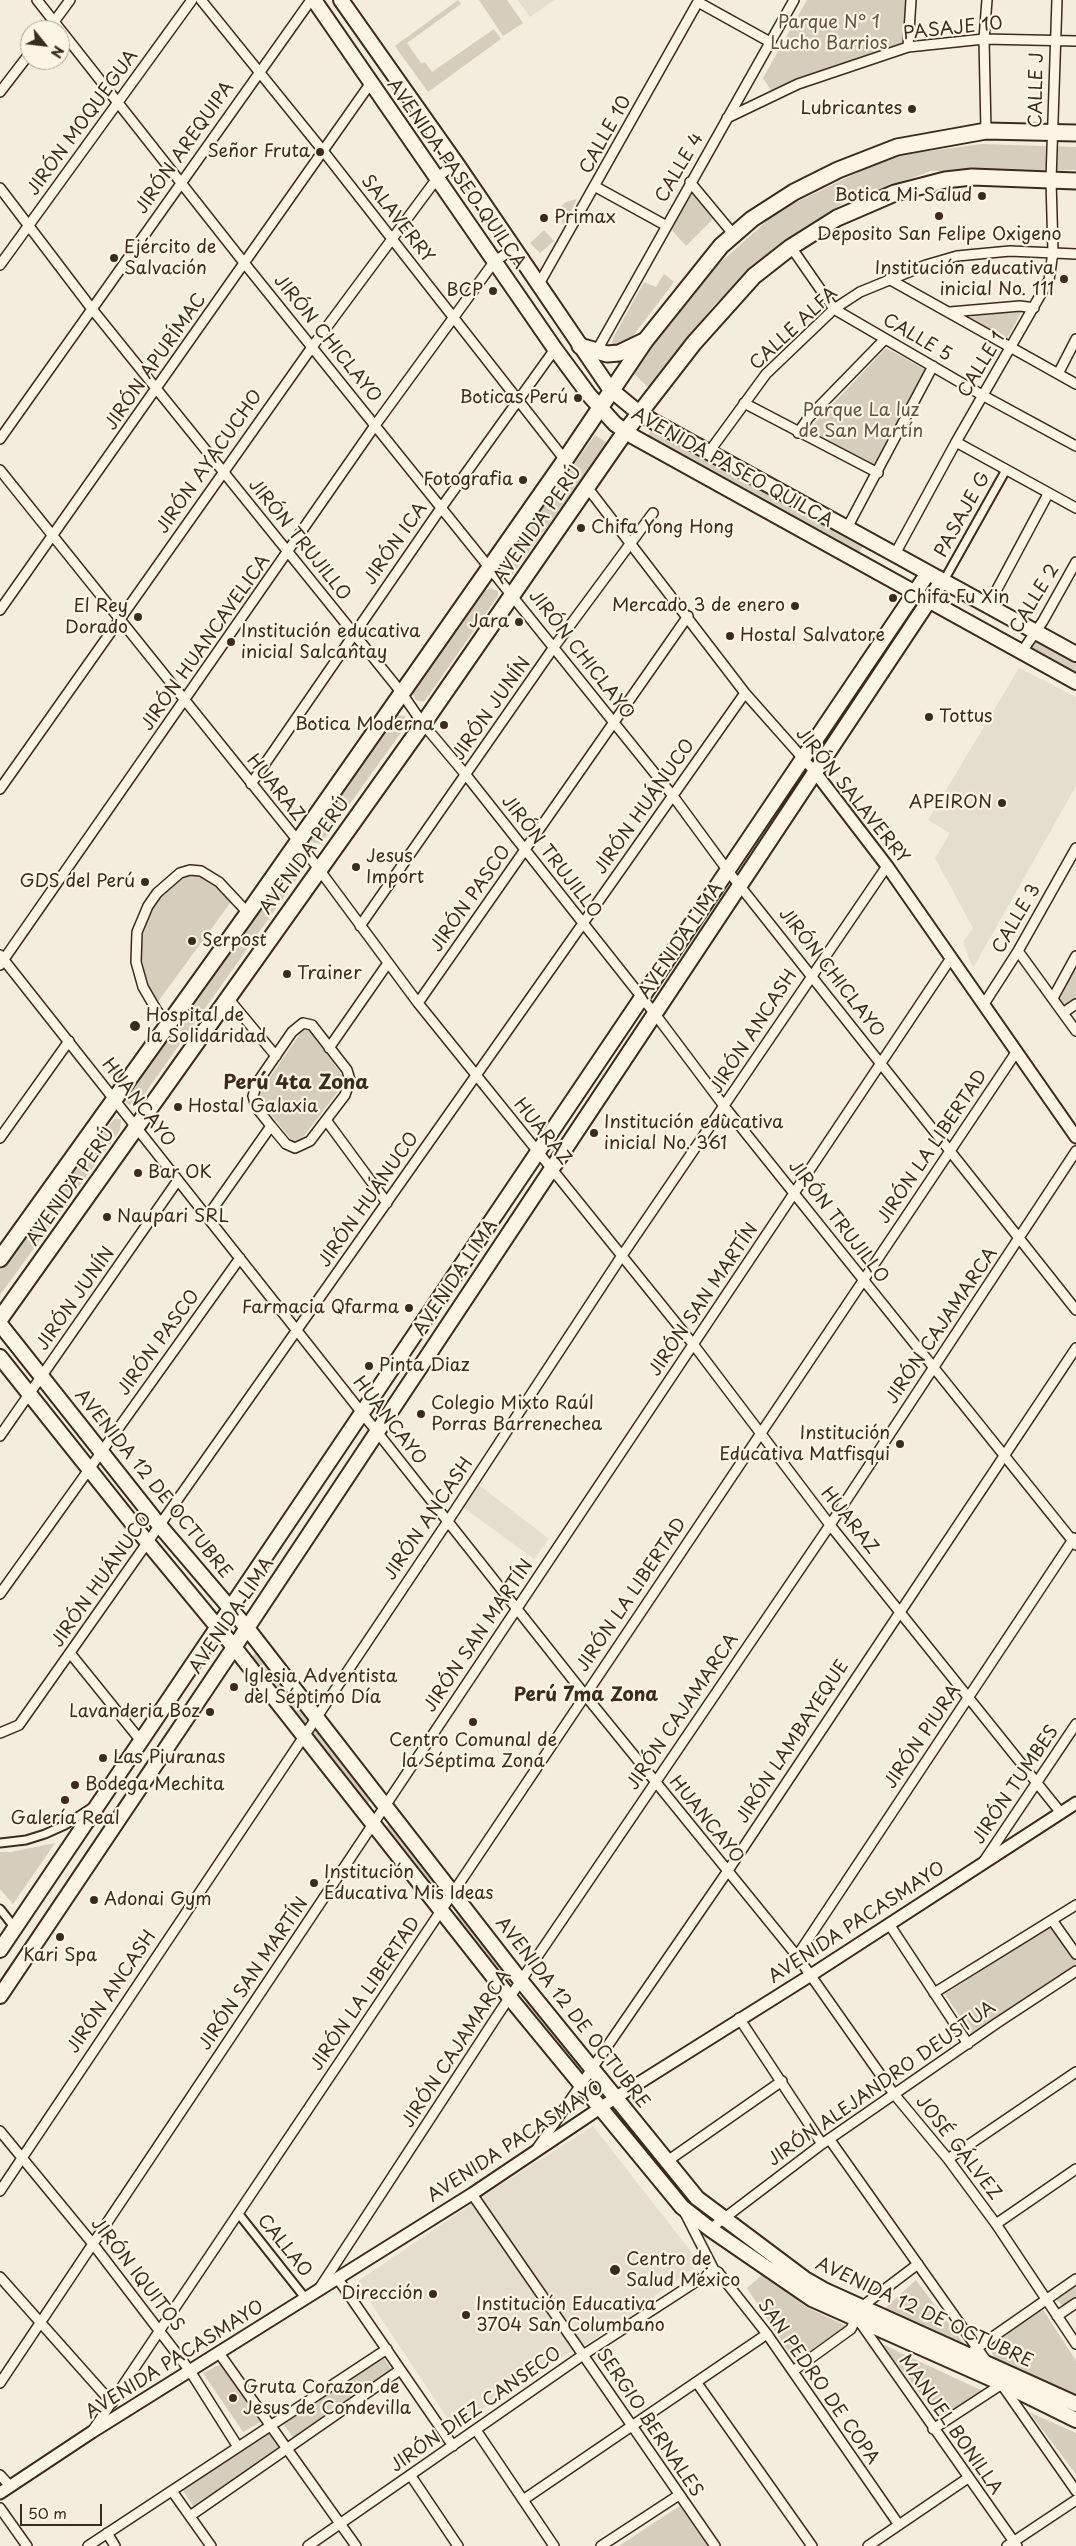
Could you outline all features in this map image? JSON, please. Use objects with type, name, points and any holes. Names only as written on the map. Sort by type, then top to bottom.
[{"type":"main road","name":"AVENIDA PASEO QUILCA","points":[[312,0],[438,177],[494,262],[555,349],[599,407],[625,432],[930,599],[1021,653],[1076,682]]},
{"type":"main road","name":"AVENIDA PASEO QUILCA","points":[[341,0],[456,163],[610,389],[639,413],[928,573],[944,578],[988,606],[1076,654]]},
{"type":"main road","name":"AVENIDA PERÚ","points":[[0,1259],[113,1098],[248,913],[565,460],[610,389],[645,341],[722,246],[752,219],[794,192],[857,162],[897,147],[986,131],[1076,133]]},
{"type":"main road","name":"AVENIDA PERÚ","points":[[0,1320],[318,869],[423,724],[625,432],[694,342],[754,276],[791,247],[837,218],[871,202],[919,186],[972,176],[1076,182]]},
{"type":"main road","points":[[580,346],[596,352],[619,353],[645,341]]},
{"type":"main road","name":"AVENIDA LIMA","points":[[0,1950],[928,573]]},
{"type":"main road","name":"AVENIDA LIMA","points":[[0,1996],[247,1628],[944,578]]},
{"type":"main road","name":"AVENIDA 12 DE OCTUBRE","points":[[0,1324],[160,1526],[247,1628],[454,1892],[521,1981],[696,2198],[858,2316],[1076,2420]]},
{"type":"main road","name":"AVENIDA 12 DE OCTUBRE","points":[[0,1357],[148,1543],[234,1647],[510,1998],[682,2207],[710,2229],[812,2300],[972,2351],[989,2365],[1076,2404]]},
{"type":"main road","points":[[15,1928],[32,1950]]},
{"type":"street","name":"JIRÓN CHICLAYO","points":[[38,0],[54,20]]},
{"type":"street","points":[[56,20],[70,0]]},
{"type":"street","name":"JIRÓN MOQUEGUA","points":[[0,265],[192,0]]},
{"type":"street","name":"SALAVERRY","points":[[201,0],[324,152],[565,460]]},
{"type":"street","name":"JIRÓN AREQUIPA","points":[[0,438],[312,0]]},
{"type":"street","name":"CALLE 4","points":[[596,352],[794,0]]},
{"type":"street","points":[[908,47],[911,0]]},
{"type":"street","points":[[986,131],[984,39],[987,0]]},
{"type":"street","name":"CALLE J","points":[[1051,180],[1054,40],[1058,0]]},
{"type":"street","points":[[699,1],[770,42]]},
{"type":"street","name":"CALLE 10","points":[[539,284],[596,187],[699,1]]},
{"type":"street","name":"PASAJE 10","points":[[726,118],[798,84],[908,47],[984,39],[1076,41]]},
{"type":"street","name":"JIRÓN CHICLAYO","points":[[70,41],[182,181],[245,264],[376,424],[440,508],[512,595],[612,723],[673,796],[728,871],[881,1063],[948,1151],[1076,1310]]},
{"type":"street","points":[[0,92],[20,66]]},
{"type":"street","name":"JIRÓN APURÍMAC","points":[[0,610],[370,84]]},
{"type":"street","name":"JIRÓN AYACUCHO","points":[[0,789],[119,617],[312,347],[438,177],[456,163]]},
{"type":"street","name":"CALLE 1","points":[[895,554],[982,395],[1049,280],[1053,252],[1051,180]]},
{"type":"street","points":[[690,182],[734,235]]},
{"type":"street","points":[[596,187],[666,225]]},
{"type":"street","name":"JIRÓN TRUJILLO","points":[[0,188],[92,309],[224,472],[287,554],[401,692],[423,724],[466,775],[524,851],[655,1014],[724,1106],[864,1283],[1075,1541]]},
{"type":"street","name":"CALLE 5","points":[[791,247],[834,309],[982,395],[1076,446]]},
{"type":"street","name":"JIRÓN HUANCAVELICA","points":[[1,960],[185,702],[376,424],[453,317],[494,262],[514,248]]},
{"type":"street","name":"CALLE ALFA","points":[[709,452],[766,374],[834,309],[860,292],[888,279],[957,256],[1010,251],[1076,254]]},
{"type":"street","points":[[888,279],[1076,384]]},
{"type":"street","points":[[949,312],[1020,306],[1034,308]]},
{"type":"street","points":[[798,434],[809,417],[885,339]]},
{"type":"street","points":[[1058,374],[1076,340]]},
{"type":"street","name":"JIRÓN ICA","points":[[251,784],[440,508],[555,349]]},
{"type":"street","points":[[847,528],[878,473],[933,366]]},
{"type":"street","points":[[744,404],[798,434],[878,473]]},
{"type":"street","points":[[956,442],[1076,508]]},
{"type":"street","name":"HUARAZ","points":[[0,470],[51,536],[119,617],[185,702],[298,841],[418,1003],[621,1257],[694,1344],[830,1524],[1062,1812]]},
{"type":"street","name":"PASAJE G","points":[[944,578],[1006,470]]},
{"type":"street","name":"JIRÓN SALAVERRY","points":[[586,487],[632,543],[745,693],[802,760],[815,772],[887,866],[1076,1137]]},
{"type":"street","points":[[988,606],[1048,494]]},
{"type":"street","name":"JIRÓN JUNÍN","points":[[360,926],[554,648],[653,513]]},
{"type":"street","name":"CALLE 2","points":[[1021,653],[1072,578],[1076,562]]},
{"type":"street","name":"JIRÓN PASCO","points":[[418,1003],[688,616]]},
{"type":"street","name":"JIRÓN HUÁNUCO","points":[[0,1733],[19,1725],[745,693]]},
{"type":"street","name":"CALLE 3","points":[[984,1004],[1018,951],[1076,848]]},
{"type":"street","name":"JIRÓN ANCASH","points":[[0,2191],[448,1521],[621,1257],[811,974],[887,866]]},
{"type":"street","points":[[168,1024],[143,987],[136,962],[137,932],[148,906],[157,893],[180,873],[190,870],[200,871],[220,882],[248,913]]},
{"type":"street","points":[[1018,951],[1076,1031]]},
{"type":"street","points":[[1053,998],[1076,956]]},
{"type":"street","name":"JIRÓN SAN MARTÍN","points":[[0,2383],[951,958]]},
{"type":"street","name":"HUANCAYO","points":[[1,960],[69,1041],[376,1431],[518,1607],[585,1695],[811,1975]]},
{"type":"street","points":[[329,1048],[388,963]]},
{"type":"street","points":[[228,997],[276,1056]]},
{"type":"street","points":[[1064,1013],[1076,1004]]},
{"type":"street","points":[[303,1023],[312,1025],[329,1048],[347,1070],[350,1080],[345,1095],[310,1141],[295,1148],[286,1144],[256,1107],[253,1096],[257,1083],[295,1029],[303,1023]]},
{"type":"street","points":[[0,1138],[69,1041]]},
{"type":"street","name":"JIRÓN LA LIBERTAD","points":[[92,2432],[585,1695],[864,1283],[948,1151],[1017,1052]]},
{"type":"street","points":[[326,1120],[387,1203]]},
{"type":"street","points":[[207,1216],[271,1126]]},
{"type":"street","name":"JIRÓN CAJAMARCA","points":[[317,2292],[521,1981],[1020,1239],[1076,1150]]},
{"type":"street","name":"JIRÓN JUNÍN","points":[[0,1436],[178,1180]]},
{"type":"street","name":"JIRÓN PASCO","points":[[0,1594],[240,1258]]},
{"type":"street","name":"JIRÓN LAMBAYEQUE","points":[[534,2153],[727,1872],[900,1609],[1076,1348]]},
{"type":"street","name":"JIRÓN PIURA","points":[[797,1956],[969,1696],[1075,1541]]},
{"type":"street","points":[[70,1653],[141,1741]]},
{"type":"street","name":"JIRÓN TUMBES","points":[[983,1863],[1076,1724]]},
{"type":"street","points":[[0,1843],[26,1840],[45,1834],[65,1825],[100,1802]]},
{"type":"street","name":"AVENIDA PACASMAYO","points":[[5,2489],[92,2432],[472,2194],[615,2098],[739,2018],[811,1975],[1076,1804]]},
{"type":"street","points":[[934,1993],[1076,1905]]},
{"type":"street","points":[[0,1910],[15,1928]]},
{"type":"street","points":[[1052,1920],[1076,1954]]},
{"type":"street","points":[[889,1924],[968,2044]]},
{"type":"street","name":"JIRÓN ALEJANDRO DEUSTUA","points":[[710,2229],[722,2218],[894,2094],[1076,1971]]},
{"type":"street","name":"JOSÉ GÁLVEZ","points":[[811,1975],[894,2094],[948,2159],[996,2224],[1076,2344]]},
{"type":"street","points":[[739,2018],[826,2142],[918,2264],[972,2351],[1076,2279]]},
{"type":"street","points":[[948,2159],[1076,2072]]},
{"type":"street","points":[[666,2162],[782,2081]]},
{"type":"street","name":"JIRÓN IQUITOS","points":[[0,2130],[92,2244],[190,2371],[238,2447]]},
{"type":"street","points":[[996,2224],[1076,2169]]},
{"type":"street","name":"SERGIO BERNALES","points":[[472,2194],[715,2546]]},
{"type":"street","name":"SAN PEDRO DE COPA","points":[[682,2207],[714,2270],[718,2272],[767,2334],[899,2525]]},
{"type":"street","name":"CALLAO","points":[[238,2213],[306,2299]]},
{"type":"street","points":[[793,2371],[851,2329],[858,2316],[918,2264]]},
{"type":"street","name":"JIRÓN DIEZ CANSECO","points":[[308,2546],[583,2356],[714,2270]]},
{"type":"street","points":[[0,2277],[112,2403]]},
{"type":"street","points":[[338,2279],[453,2446]]},
{"type":"street","points":[[1057,2316],[1076,2303]]},
{"type":"street","name":"MANUEL BONILLA","points":[[858,2316],[1012,2545]]},
{"type":"street","points":[[523,2500],[767,2334]]},
{"type":"street","points":[[88,2546],[387,2349]]},
{"type":"street","points":[[220,2353],[356,2546]]},
{"type":"street","points":[[989,2365],[1076,2491]]},
{"type":"street","points":[[190,2516],[400,2370]]},
{"type":"street","points":[[697,2383],[812,2546]]},
{"type":"street","points":[[933,2429],[1001,2384]]},
{"type":"street","points":[[476,2430],[554,2546]]},
{"type":"street","points":[[0,2475],[5,2489]]},
{"type":"street","points":[[410,2476],[458,2546]]},
{"type":"street","points":[[868,2546],[968,2478]]},
{"type":"street","points":[[172,2490],[210,2546]]},
{"type":"street","points":[[601,2546],[678,2495]]},
{"type":"street","points":[[1012,2545],[1076,2500]]},
{"type":"street","points":[[0,2508],[27,2546]]},
{"type":"street","points":[[107,2533],[115,2546]]},
{"type":"shaded area","points":[[518,0],[554,0],[530,17]]},
{"type":"shaded area","name":"APEIRON","points":[[1019,668],[1076,697],[1076,786],[973,968],[963,942],[973,928],[935,858],[950,833],[928,820]]},
{"type":"shaded area","points":[[479,1485],[549,1539],[534,1559],[463,1507]]},
{"type":"shaded area","points":[[593,2126],[696,2258],[697,2266],[584,2346],[480,2198]]},
{"type":"shaded area","name":"Institución Educativa 3704 San Columbano","points":[[473,2203],[575,2349],[454,2428],[357,2282]]},
{"type":"green space","points":[[458,0],[461,4],[407,43],[421,63],[425,62],[432,72],[494,29],[501,39],[428,92],[395,46]]},
{"type":"green space","points":[[479,0],[507,0],[523,23],[503,36]]},
{"type":"green space","name":"Parque N° 1 Lucho Barrios","points":[[807,0],[908,0],[906,42],[771,90],[763,78]]},
{"type":"green space","points":[[982,144],[1076,147],[1076,170],[931,171],[843,203],[770,253],[715,304],[679,349],[652,391],[632,372],[694,286],[778,211],[892,156]]},
{"type":"green space","points":[[695,189],[717,215],[686,246],[670,228]]},
{"type":"green space","points":[[577,199],[565,224],[562,223],[560,207],[566,202]]},
{"type":"green space","points":[[544,230],[554,241],[540,253],[530,243]]},
{"type":"green space","points":[[664,274],[674,282],[633,336],[624,344],[612,345],[613,338],[644,282],[656,287]]},
{"type":"green space","points":[[1019,311],[1021,313],[1007,339],[967,317]]},
{"type":"green space","name":"Parque La luz de San Martín","points":[[886,348],[926,370],[875,469],[810,433],[812,426]]},
{"type":"green space","points":[[654,427],[864,544],[858,554],[646,437]]},
{"type":"green space","points":[[595,435],[608,443],[512,575],[504,573],[502,564]]},
{"type":"green space","points":[[490,588],[498,591],[498,596],[424,702],[416,700],[412,693],[485,591]]},
{"type":"green space","points":[[1038,638],[1076,660],[1076,677],[1028,650]]},
{"type":"green space","points":[[398,715],[405,716],[405,727],[321,844],[312,842],[310,834]]},
{"type":"green space","points":[[292,866],[298,866],[298,877],[136,1106],[128,1104],[125,1101],[126,1096]]},
{"type":"green space","points":[[197,875],[215,883],[231,902],[157,1003],[146,985],[139,957],[139,933],[149,906],[168,885],[182,876]]},
{"type":"green space","points":[[1076,968],[1076,999],[1065,1007],[1058,1000]]},
{"type":"green space","points":[[308,1029],[342,1075],[343,1085],[300,1141],[293,1142],[260,1101],[259,1093],[302,1031]]},
{"type":"green space","points":[[114,1119],[121,1119],[120,1130],[0,1295],[0,1271]]},
{"type":"green space","points":[[257,1650],[372,1798],[366,1806],[251,1659]]},
{"type":"green space","points":[[393,1823],[445,1890],[443,1894],[436,1895],[385,1831],[387,1826]]},
{"type":"green space","points":[[55,1843],[13,1904],[0,1889],[0,1852],[11,1852]]},
{"type":"green space","points":[[460,1912],[512,1980],[509,1983],[506,1982],[455,1918]]},
{"type":"green space","points":[[1053,1925],[1076,1959],[1076,1967],[974,2038],[945,1994]]},
{"type":"green space","points":[[529,1999],[583,2065],[578,2071],[524,2004]]},
{"type":"green space","points":[[623,2113],[709,2214],[709,2218],[707,2219],[692,2209],[616,2119]]},
{"type":"green space","points":[[764,2273],[806,2307],[849,2327],[797,2365],[747,2288]]},
{"type":"green space","points":[[916,2280],[964,2344],[883,2310]]},
{"type":"green space","points":[[1076,2285],[1076,2299],[1064,2307],[1056,2299]]},
{"type":"green space","points":[[1042,2308],[1076,2361],[1076,2397],[995,2361],[990,2347]]},
{"type":"green space","points":[[882,2344],[985,2392],[940,2420]]},
{"type":"green space","points":[[384,2358],[391,2369],[294,2439],[282,2422]]},
{"type":"green space","points":[[223,2363],[262,2421],[243,2432],[203,2373]]},
{"type":"green space","points":[[1029,2412],[1076,2433],[1076,2474]]},
{"type":"green space","points":[[269,2432],[282,2448],[195,2509],[182,2489]]},
{"type":"green space","points":[[681,2505],[709,2546],[619,2546]]},
{"type":"place","name":"Lubricantes","points":[[912,109]]},
{"type":"place","name":"Señor Fruta","points":[[320,152]]},
{"type":"place","name":"Botica Mi Salud","points":[[982,196]]},
{"type":"place","name":"Deposito San Felipe Oxigeno","points":[[939,216]]},
{"type":"place","name":"Primax","points":[[544,218]]},
{"type":"place","name":"Ejército de Salvación","points":[[114,258]]},
{"type":"place","name":"Institución educativa inicial No. 111","points":[[1064,279]]},
{"type":"place","name":"BCP","points":[[493,291]]},
{"type":"place","name":"Boticas Perú","points":[[578,398]]},
{"type":"place","name":"Fotografia","points":[[523,480]]},
{"type":"place","name":"Chifa Yong Hong","points":[[581,528]]},
{"type":"place","name":"Chifa Fu Xin","points":[[893,598]]},
{"type":"place","name":"Mercado 3 de enero","points":[[795,606]]},
{"type":"place","name":"El Rey Dorado","points":[[138,617]]},
{"type":"place","name":"Jara","points":[[519,622]]},
{"type":"place","name":"Hostal Salvatore","points":[[730,636]]},
{"type":"place","name":"Institución educativa inicial Salcantay","points":[[231,642]]},
{"type":"place","name":"Tottus","points":[[929,717]]},
{"type":"place","name":"Botica Moderna","points":[[444,725]]},
{"type":"place","name":"APEIRON","points":[[1002,803]]},
{"type":"place","name":"Jesus Import","points":[[356,867]]},
{"type":"place","name":"GDS del Perú","points":[[145,882]]},
{"type":"place","name":"Serpost","points":[[192,941]]},
{"type":"place","name":"Trainer","points":[[287,974]]},
{"type":"place","name":"Hospital de la Solidaridad","points":[[135,1026]]},
{"type":"place","name":"Hostal Galaxia","points":[[178,1107]]},
{"type":"place","name":"Institución educativa inicial No. 361","points":[[594,1133]]},
{"type":"place","name":"Bar OK","points":[[138,1173]]},
{"type":"place","name":"Naupari SRL","points":[[107,1217]]},
{"type":"place","name":"Farmacia Qfarma","points":[[409,1308]]},
{"type":"place","name":"Pinta Diaz","points":[[369,1366]]},
{"type":"place","name":"Colegio Mixto Raúl Porras Barrenechea","points":[[421,1414]]},
{"type":"place","name":"Institución Educativa Matfisqui","points":[[900,1444]]},
{"type":"place","name":"Iglesia Adventista del Séptimo Día","points":[[234,1687]]},
{"type":"place","name":"Lavanderia Boz","points":[[210,1712]]},
{"type":"place","name":"Centro Comunal de la Séptima Zona","points":[[473,1722]]},
{"type":"place","name":"Las Piuranas","points":[[103,1758]]},
{"type":"place","name":"Bodega Mechita","points":[[75,1785]]},
{"type":"place","name":"Galería Real","points":[[65,1800]]},
{"type":"place","name":"Institución Educativa Mis Ideas","points":[[314,1883]]},
{"type":"place","name":"Adonai Gym","points":[[94,1900]]},
{"type":"place","name":"Kari Spa","points":[[60,1937]]},
{"type":"place","name":"Centro de Salud México","points":[[615,2270]]},
{"type":"place","name":"Dirección","points":[[433,2294]]},
{"type":"place","name":"Institución Educativa 3704 San Columbano","points":[[466,2315]]},
{"type":"place","name":"Gruta Corazon de Jesus de Condevilla","points":[[233,2398]]},
{"type":"district","name":"Perú 4ta Zona","points":[[296,1083]]},
{"type":"district","name":"Perú 7ma Zona","points":[[586,1696]]}]
